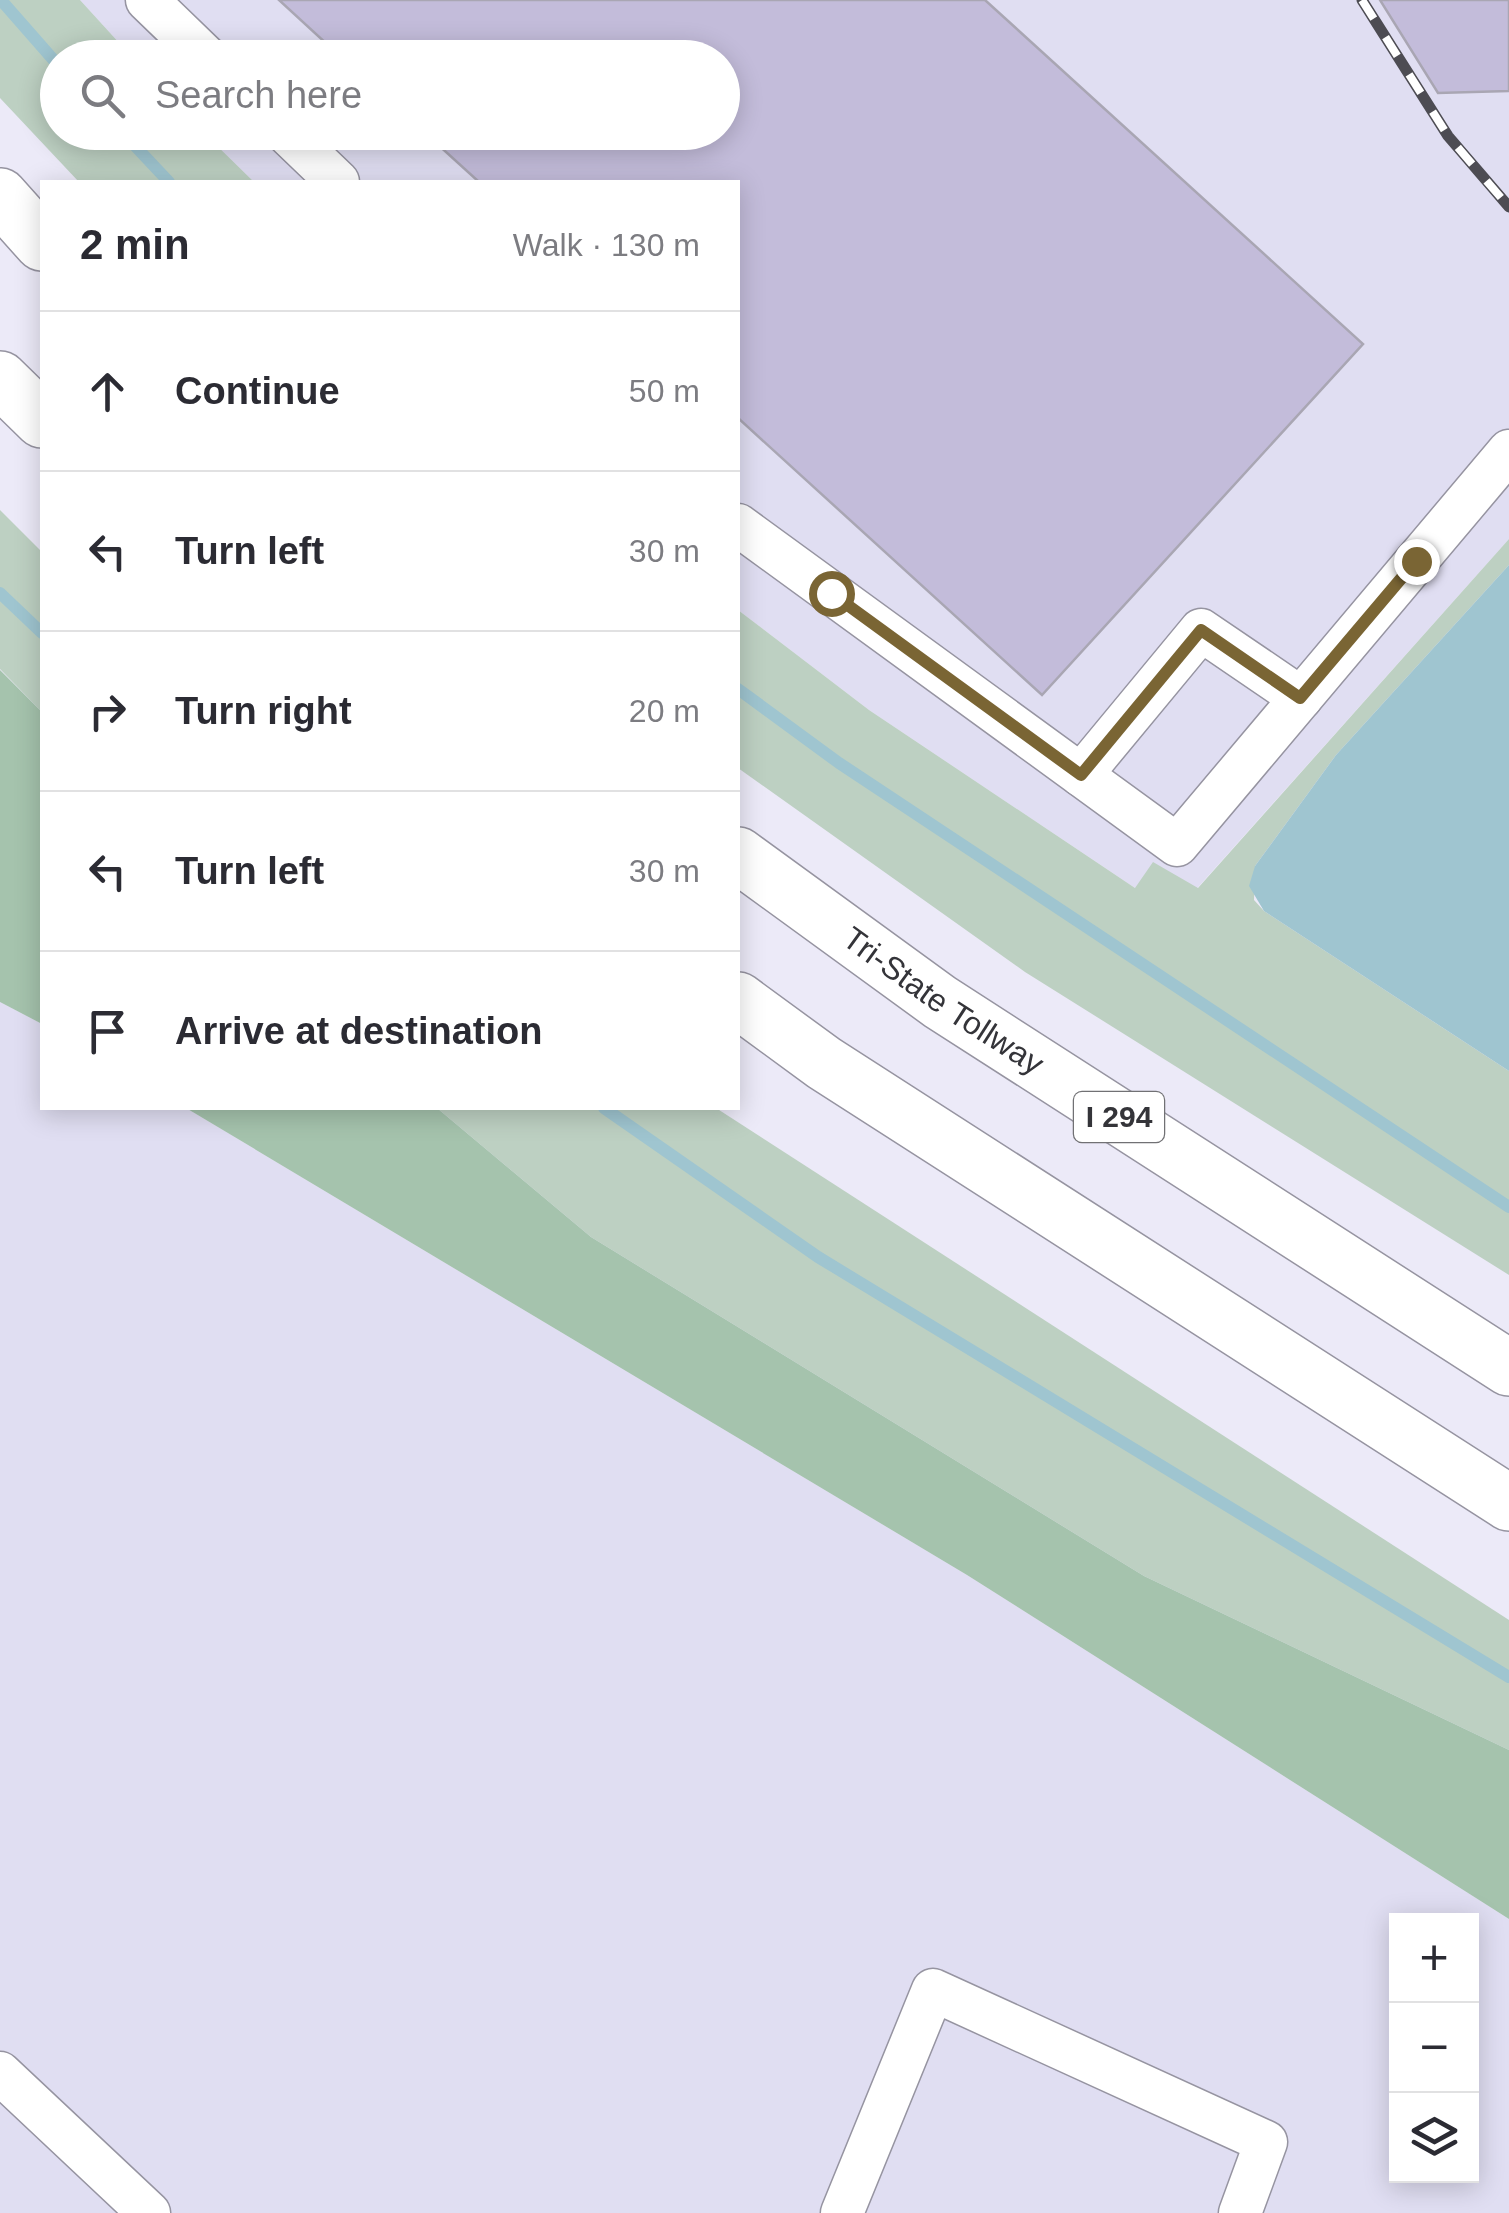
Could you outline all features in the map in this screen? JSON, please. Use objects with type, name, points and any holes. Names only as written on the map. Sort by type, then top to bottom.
[{"type":"highway","points":[[0,196],[40,240]]},
{"type":"highway","points":[[0,379],[40,418]]},
{"type":"highway","name":"Tri-State Tollway","points":[[740,856],[956,1013],[1509,1368]]},
{"type":"highway","points":[[740,1001],[824,1063],[1509,1503]]},
{"type":"lane","points":[[147,0],[188,40]]},
{"type":"lane","points":[[305,150],[336,180]]},
{"type":"lane","points":[[740,526],[1176,845],[1509,451]]},
{"type":"lane","points":[[1081,775],[1201,630],[1300,698]]},
{"type":"lane","points":[[842,2213],[933,1990],[1266,2142],[1240,2213]]},
{"type":"lane","points":[[0,2074],[149,2213]]},
{"type":"shaded area","points":[[80,0],[1509,0],[1509,539],[1174,914],[869,710],[740,612],[740,180],[252,180],[221,150],[740,150],[740,40],[116,40]]},
{"type":"shaded area","points":[[1509,565],[1509,1071],[1264,911],[1249,886],[1255,866],[1336,755]]},
{"type":"shaded area","points":[[0,1002],[40,1023],[40,1110],[189,1110],[967,1575],[1509,1919],[1509,2213],[0,2213]]},
{"type":"green space","points":[[0,0],[80,0],[116,40],[40,40],[40,141],[0,98]]},
{"type":"green space","points":[[49,150],[221,150],[252,180],[77,180]]},
{"type":"green space","points":[[0,510],[40,550],[40,710],[0,669]]},
{"type":"green space","points":[[1509,539],[1509,565],[1336,755],[1255,866],[1254,900],[1264,911],[1509,1071],[1509,1275],[1025,972],[740,769],[740,612],[869,710],[1135,888],[1153,862],[1198,888]]},
{"type":"green space","points":[[0,670],[40,710],[40,1023],[0,1002]]},
{"type":"green space","points":[[189,1110],[439,1110],[591,1237],[1144,1576],[1509,1750],[1509,1919],[967,1575]]},
{"type":"green space","points":[[439,1110],[719,1110],[1509,1620],[1509,1750],[1144,1576],[591,1237]]},
{"type":"building","points":[[279,0],[985,0],[1363,344],[1042,695],[740,420],[740,180],[477,180],[444,150],[740,150],[740,40],[322,40]]},
{"type":"building","points":[[1380,0],[1509,0],[1509,91],[1438,93]]},
{"type":"waterway","points":[[1,0],[40,44]]},
{"type":"waterway","points":[[139,150],[167,180]]},
{"type":"waterway","points":[[0,593],[40,631]]},
{"type":"waterway","points":[[740,690],[839,763],[1509,1207]]},
{"type":"waterway","points":[[607,1110],[818,1257],[1509,1677]]},
{"type":"railway","points":[[1362,0],[1448,136],[1509,207]]},
{"type":"route","points":[[831,593],[1081,775],[1201,630],[1300,698],[1416,561]]}]
